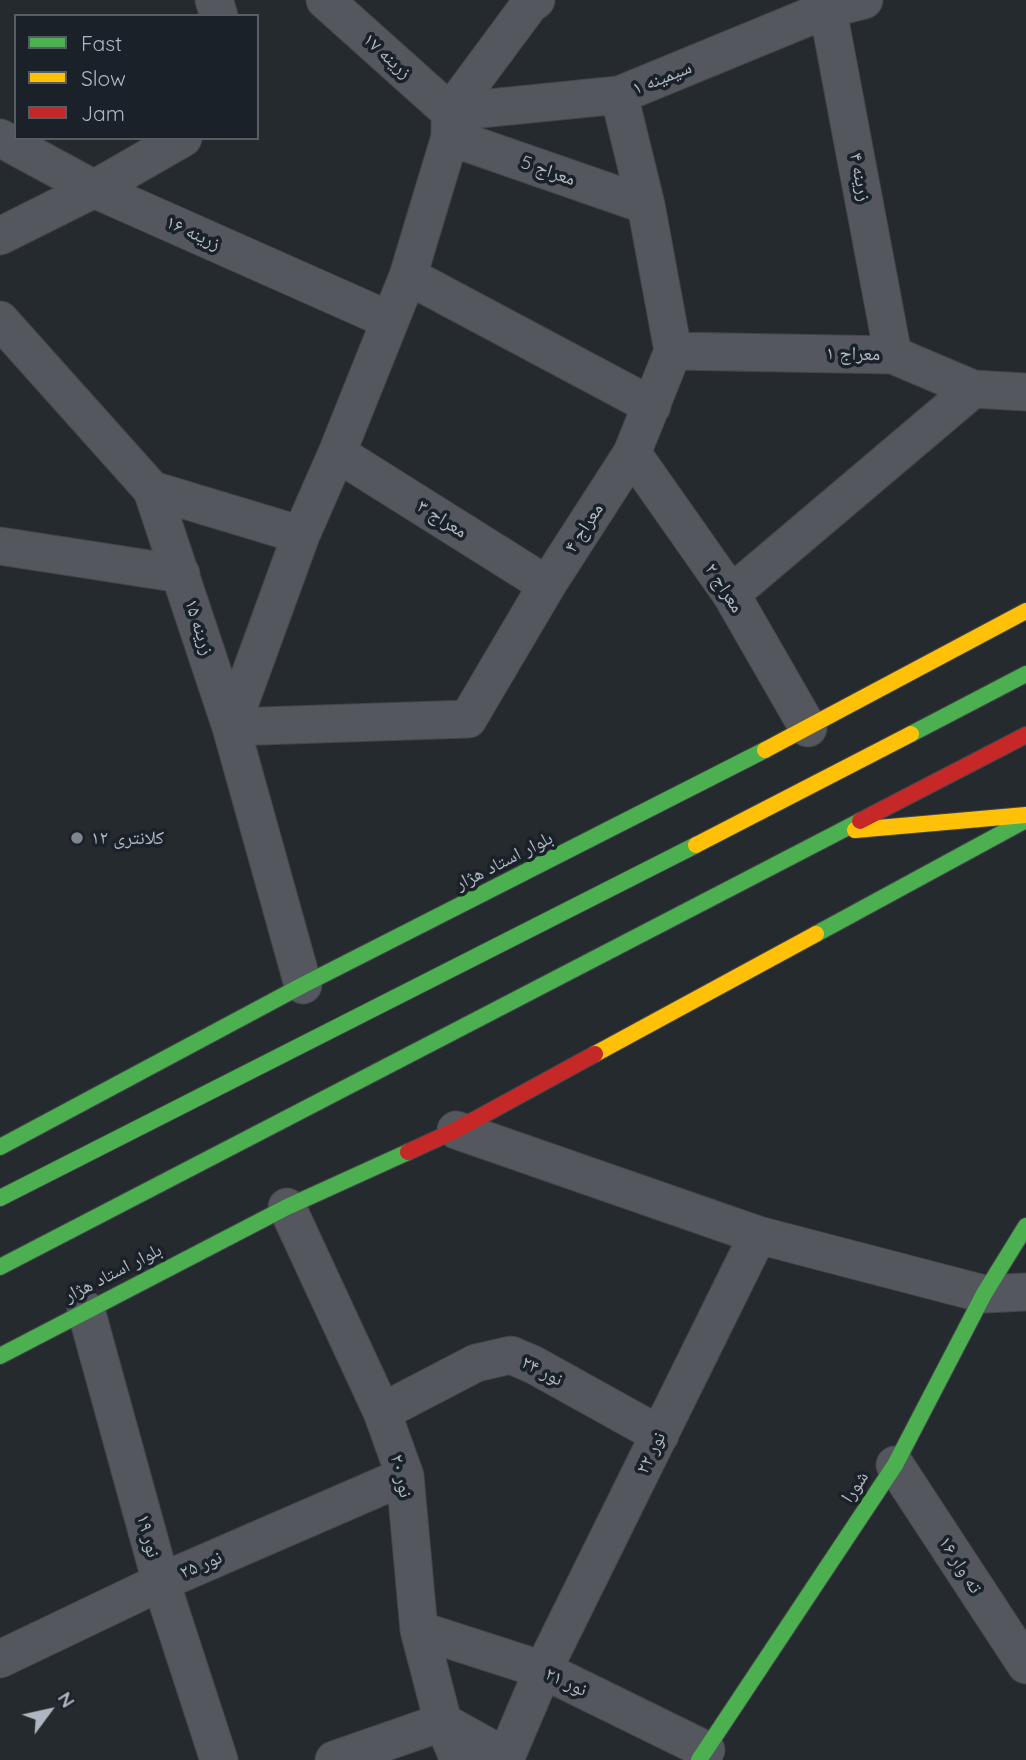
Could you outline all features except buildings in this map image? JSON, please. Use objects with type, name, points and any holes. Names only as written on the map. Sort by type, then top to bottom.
[{"type":"main road","name":"بلوار استاد هژار","points":[[0,1147],[303,985],[808,728],[1026,611]]},
{"type":"main road","points":[[0,1198],[622,883],[1026,674]]},
{"type":"main road","points":[[0,1267],[1026,735]]},
{"type":"main road","points":[[836,832],[1026,815]]},
{"type":"main road","name":"بلوار استاد هژار","points":[[0,1356],[287,1208],[456,1130],[1026,820]]},
{"type":"main road","name":"شورا","points":[[702,1755],[895,1465],[984,1294],[1026,1226]]},
{"type":"street","name":"زرینه ۱۷","points":[[325,0],[450,125]]},
{"type":"street","name":"سیمینه ۱","points":[[450,125],[619,95],[827,5],[864,0]]},
{"type":"street","points":[[231,727],[301,535],[408,276],[450,125],[531,1]]},
{"type":"street","name":"زرینه ۴","points":[[827,5],[893,355]]},
{"type":"street","points":[[619,95],[646,205],[673,351]]},
{"type":"street","name":"معراج 5","points":[[450,125],[646,205]]},
{"type":"street","name":"زرینه ۱۶","points":[[0,138],[94,189],[389,320]]},
{"type":"street","points":[[0,236],[94,189],[180,140]]},
{"type":"street","points":[[408,276],[652,406]]},
{"type":"street","name":"زرینه ۱۵","points":[[0,320],[152,490],[231,727],[303,985]]},
{"type":"street","name":"معراج ۱","points":[[673,351],[893,355],[973,389],[1026,392]]},
{"type":"street","name":"معراج ۴","points":[[231,727],[468,719],[547,585],[632,453],[673,351]]},
{"type":"street","points":[[731,594],[973,389]]},
{"type":"street","name":"معراج ۳","points":[[337,453],[547,585]]},
{"type":"street","name":"معراج ۲","points":[[632,453],[731,594],[808,728]]},
{"type":"street","points":[[152,490],[301,535]]},
{"type":"street","points":[[0,546],[181,574]]},
{"type":"street","points":[[456,1130],[758,1235],[984,1294],[1026,1293]]},
{"type":"street","name":"نور ۲۰","points":[[287,1208],[382,1412],[405,1476],[419,1630],[443,1722],[459,1760]]},
{"type":"street","name":"نور ۲۲","points":[[443,1722],[506,1757],[543,1670],[758,1235]]},
{"type":"street","name":"نور ۱۹","points":[[86,1310],[161,1582],[219,1760]]},
{"type":"street","name":"نور ۲۴","points":[[382,1412],[476,1363],[510,1355],[534,1365],[660,1435]]},
{"type":"street","name":"ته وار ۱۶","points":[[895,1465],[1026,1665]]},
{"type":"street","name":"نور ۲۵","points":[[0,1659],[161,1582],[405,1476]]},
{"type":"street","name":"نور ۲۱","points":[[419,1630],[543,1670],[702,1755]]},
{"type":"street","points":[[334,1760],[443,1722]]},
{"type":"traffic: fast","points":[[911,734],[1026,674]]},
{"type":"traffic: fast","points":[[0,1147],[303,985],[765,750]]},
{"type":"traffic: fast","points":[[816,934],[1026,820]]},
{"type":"traffic: fast","points":[[0,1267],[860,821]]},
{"type":"traffic: fast","points":[[0,1198],[696,845]]},
{"type":"traffic: fast","points":[[0,1356],[287,1207],[408,1152]]},
{"type":"traffic: fast","points":[[699,1760],[895,1465],[984,1294],[1026,1226]]},
{"type":"traffic: slow","points":[[765,750],[1026,611]]},
{"type":"traffic: slow","points":[[696,845],[911,734]]},
{"type":"traffic: slow","points":[[855,830],[1026,815]]},
{"type":"traffic: slow","points":[[595,1054],[816,934]]},
{"type":"traffic: jam","points":[[860,821],[1026,735]]},
{"type":"traffic: jam","points":[[408,1152],[456,1130],[595,1054]]},
{"type":"place","name":"کلانتری ۱۲","points":[[77,838]]}]
